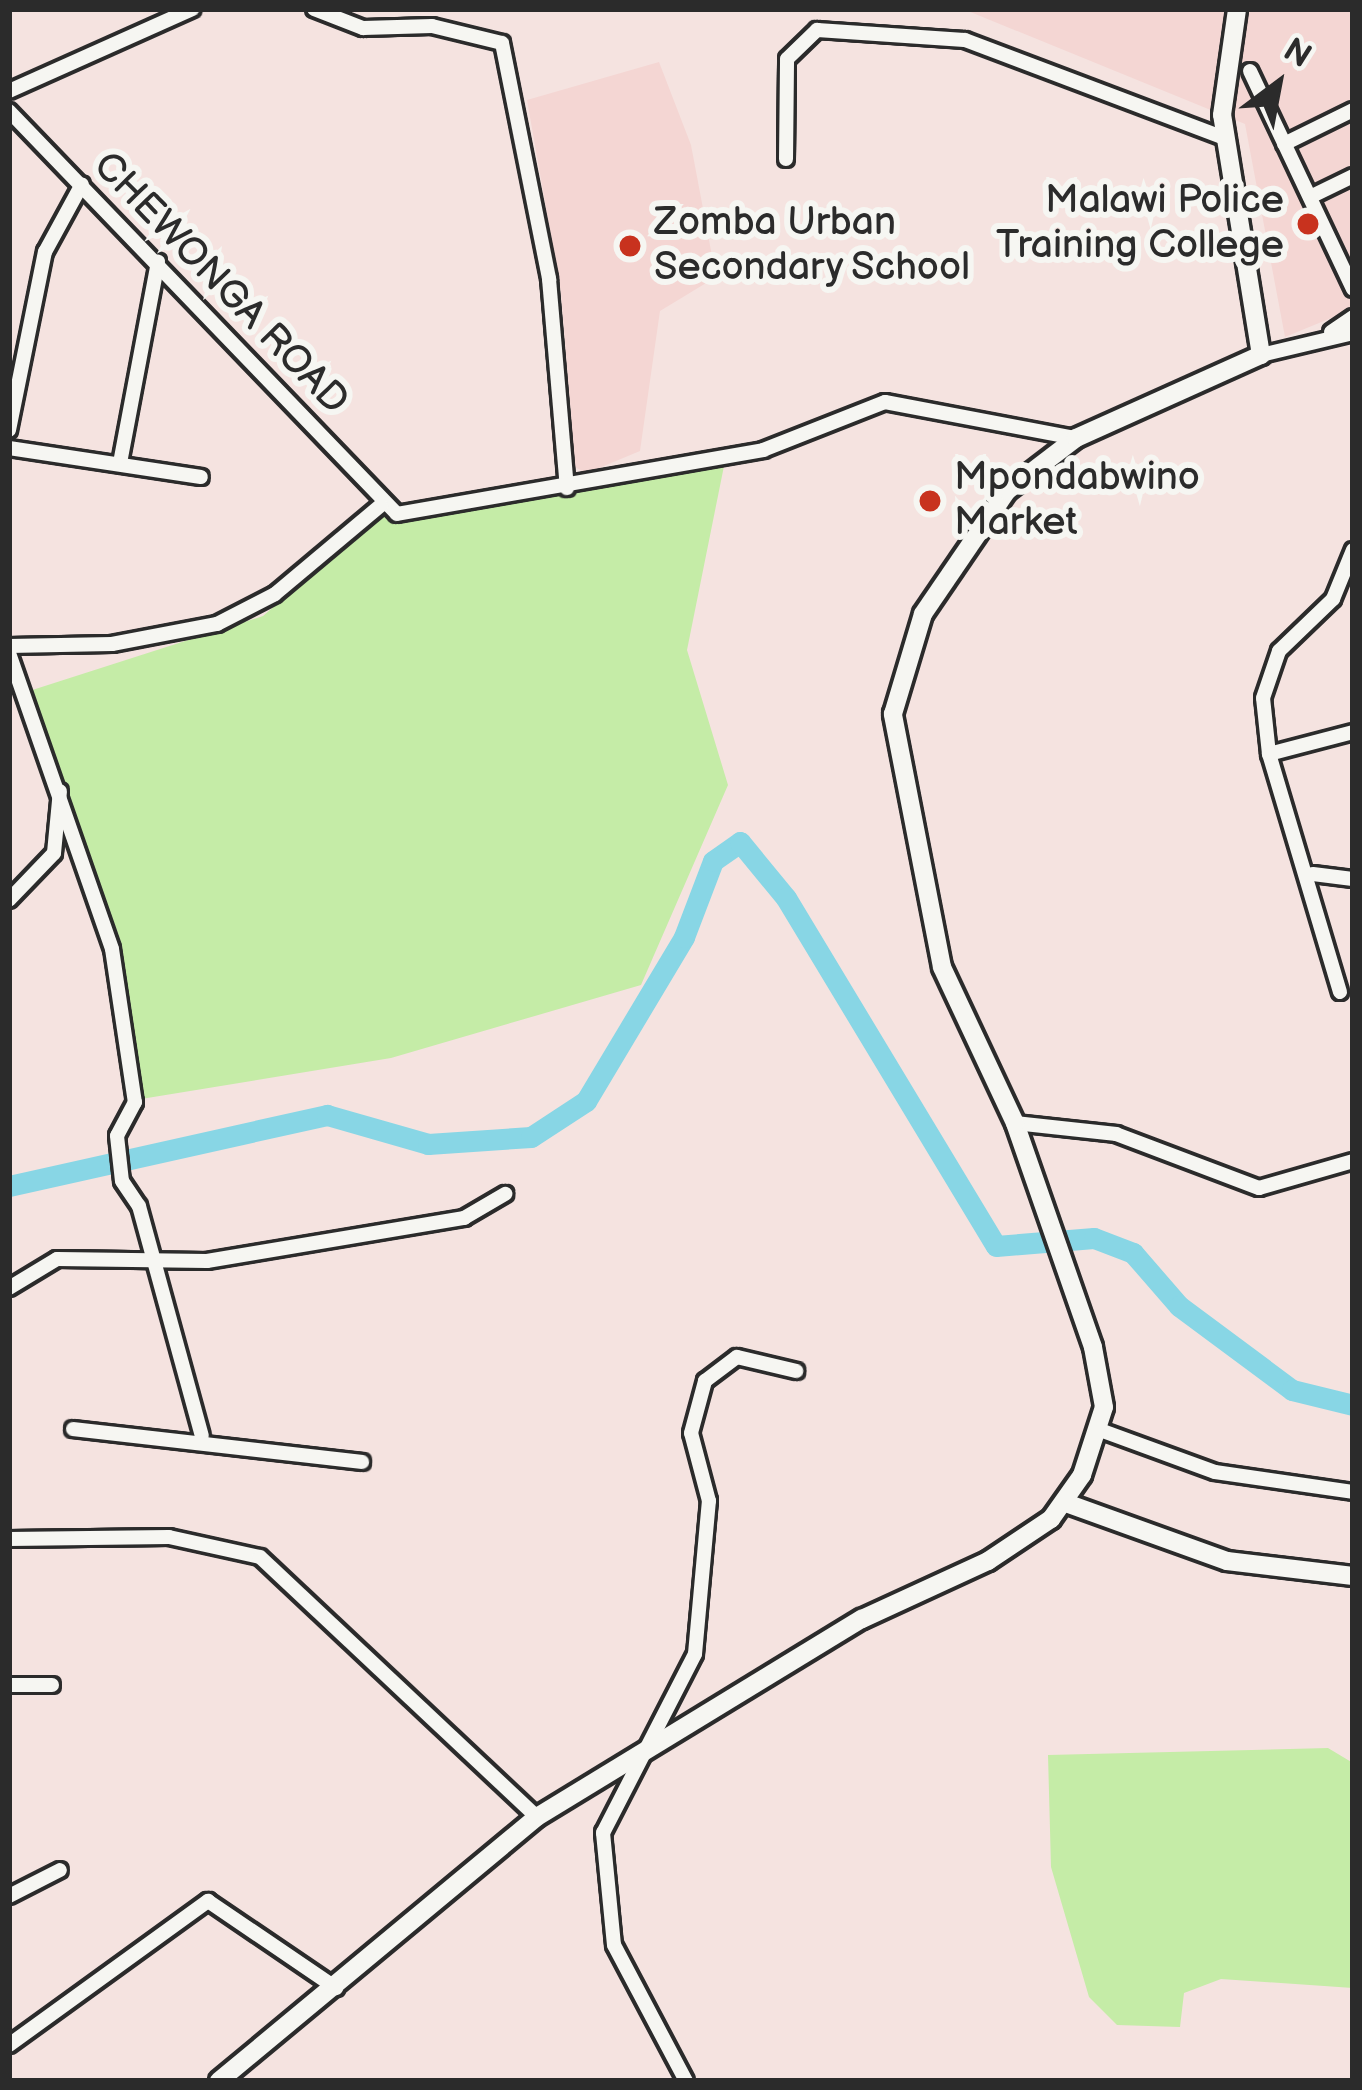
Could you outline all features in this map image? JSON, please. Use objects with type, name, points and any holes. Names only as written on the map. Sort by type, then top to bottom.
[{"type":"street","points":[[9,91],[192,9]]},
{"type":"street","points":[[314,9],[363,28],[445,28],[502,43],[549,279],[567,488]]},
{"type":"street","points":[[1238,9],[1224,50],[1226,138],[1262,355]]},
{"type":"street","points":[[786,159],[787,59],[817,30],[965,40],[1226,138]]},
{"type":"street","points":[[1250,71],[1353,289]]},
{"type":"street","points":[[1284,144],[1353,110]]},
{"type":"street","name":"CHEWONGA ROAD","points":[[9,111],[15,128],[82,184],[158,262],[381,505]]},
{"type":"street","points":[[1310,197],[1353,176]]},
{"type":"street","points":[[9,430],[45,252],[82,184]]},
{"type":"street","points":[[120,463],[158,262]]},
{"type":"street","points":[[1315,339],[1353,317]]},
{"type":"street","points":[[219,2081],[537,1817],[862,1618],[988,1561],[1066,1503],[1100,1430],[1071,1270],[1015,1123],[942,967],[893,715],[903,656],[947,572],[1007,491],[1076,438],[1262,355],[1353,333]]},
{"type":"street","points":[[202,1436],[122,1181],[117,1146],[135,1102],[118,979],[61,787],[9,649],[112,644],[217,623],[274,594],[381,505],[404,514],[763,450],[885,402],[1076,438]]},
{"type":"street","points":[[9,448],[200,477]]},
{"type":"street","points":[[1340,992],[1313,874],[1269,754],[1263,698],[1276,656],[1333,599],[1353,550]]},
{"type":"street","points":[[1269,754],[1353,732]]},
{"type":"street","points":[[9,900],[54,853],[61,787]]},
{"type":"street","points":[[1313,874],[1353,879]]},
{"type":"street","points":[[1015,1123],[1116,1134],[1259,1188],[1353,1161]]},
{"type":"street","points":[[9,1288],[57,1258],[148,1256],[207,1261],[464,1218],[505,1194]]},
{"type":"street","points":[[686,2081],[648,2022],[602,1904],[605,1822],[656,1741],[666,1696],[695,1654],[710,1501],[691,1433],[705,1381],[730,1358],[796,1371]]},
{"type":"street","points":[[73,1430],[202,1436],[362,1462]]},
{"type":"street","points":[[1100,1430],[1215,1472],[1353,1492]]},
{"type":"street","points":[[1066,1503],[1226,1561],[1353,1576]]},
{"type":"street","points":[[9,1539],[169,1537],[260,1557],[537,1817]]},
{"type":"street","points":[[9,1685],[52,1685]]},
{"type":"street","points":[[9,1896],[60,1870]]},
{"type":"street","points":[[9,2045],[208,1901],[336,1988]]},
{"type":"shaded area","name":"Malawi Police Training College","points":[[963,9],[1353,9],[1353,309],[1285,337],[1245,124]]},
{"type":"shaded area","name":"Zomba Urban Secondary School","points":[[659,62],[691,145],[716,277],[660,311],[640,451],[587,473],[562,461],[571,415],[561,293],[527,100]]},
{"type":"green space","points":[[725,461],[687,650],[728,785],[641,985],[391,1058],[135,1100],[119,936],[23,693],[263,616],[377,517]]},
{"type":"green space","points":[[1328,1748],[1353,1763],[1353,1988],[1221,1979],[1184,1993],[1180,2027],[1117,2025],[1089,1997],[1051,1867],[1048,1755]]},
{"type":"waterway","points":[[9,1186],[327,1115],[428,1144],[531,1137],[586,1101],[684,937],[713,861],[740,842],[786,898],[996,1246],[1094,1238],[1133,1253],[1179,1306],[1292,1390],[1353,1405]]},
{"type":"place","name":"Malawi Police Training College","points":[[1308,224]]},
{"type":"place","name":"Zomba Urban Secondary School","points":[[630,246]]},
{"type":"place","name":"Mpondabwino Market","points":[[930,501]]}]
